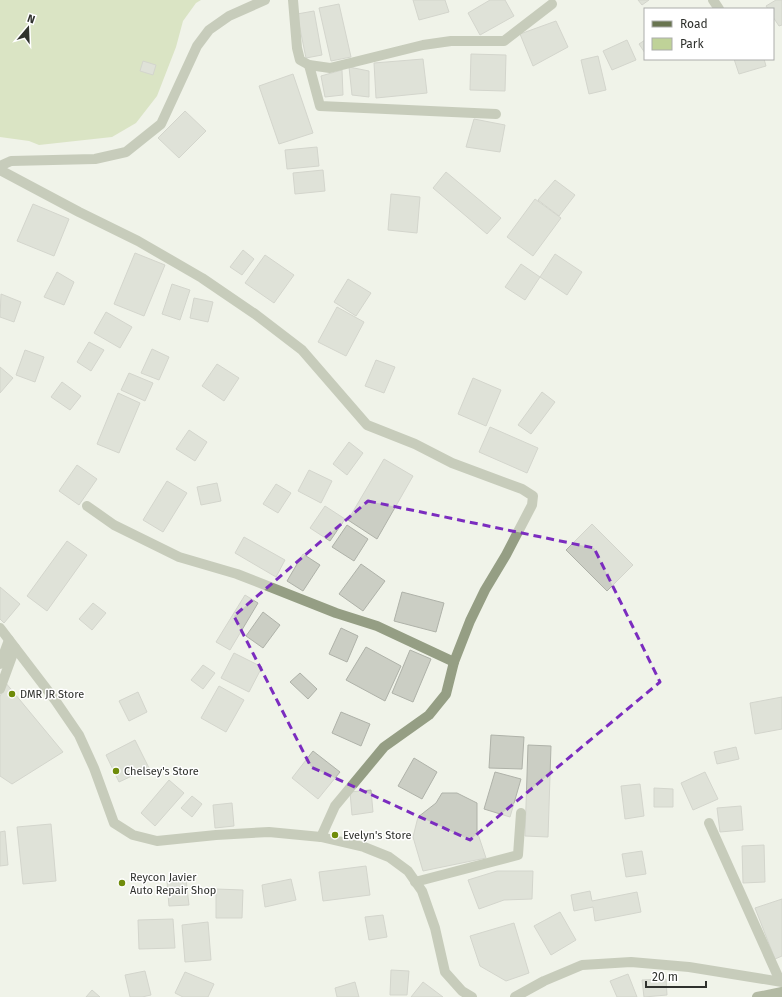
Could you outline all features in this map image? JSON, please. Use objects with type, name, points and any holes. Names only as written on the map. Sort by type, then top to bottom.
[{"type":"main road","points":[[757,997],[782,992]]},
{"type":"street","points":[[0,166],[11,162],[95,159],[126,152],[161,124],[197,46],[209,30],[229,16],[265,0]]},
{"type":"street","points":[[293,0],[297,48],[300,60],[309,65],[330,68],[423,45],[451,41],[504,41],[552,4]]},
{"type":"street","points":[[309,65],[320,106],[496,114]]},
{"type":"street","points":[[0,170],[79,212],[138,241],[202,278],[255,314],[302,350],[367,425],[415,444],[452,463],[522,489],[533,496],[532,505],[506,555],[485,590],[470,621],[454,662],[446,694],[429,715],[384,747],[335,806],[321,837]]},
{"type":"street","points":[[87,506],[114,525],[179,557],[237,574],[336,613],[377,626],[454,662]]},
{"type":"street","points":[[0,628],[55,700],[79,735],[94,768],[114,823],[133,835],[156,842],[216,835],[269,832],[321,837],[364,847],[389,857],[408,871],[422,891],[435,928],[445,972],[462,991],[472,997]]},
{"type":"street","points":[[0,664],[12,644]]},
{"type":"street","points":[[0,689],[12,644]]},
{"type":"street","points":[[415,882],[518,855],[521,813]]},
{"type":"street","points":[[709,823],[781,982]]},
{"type":"street","points":[[515,997],[544,980],[582,966],[631,962],[689,967],[781,982]]},
{"type":"highlighted area","points":[[368,501],[594,548],[660,682],[470,840],[311,767],[234,616]]},
{"type":"green space","points":[[0,0],[201,0],[196,3],[183,21],[176,47],[157,96],[136,123],[112,137],[39,145],[29,141],[0,137]]},
{"type":"building","points":[[413,0],[445,0],[449,12],[419,20]]},
{"type":"building","points":[[490,0],[505,0],[514,16],[480,35],[468,13]]},
{"type":"building","points":[[638,0],[649,0],[642,5]]},
{"type":"building","points":[[776,0],[782,0],[782,25],[779,26],[774,18],[774,8],[767,8],[766,6]]},
{"type":"building","points":[[339,4],[351,57],[331,61],[319,8]]},
{"type":"building","points":[[314,11],[322,55],[306,58],[297,14]]},
{"type":"building","points":[[556,21],[568,47],[533,66],[520,34]]},
{"type":"building","points":[[627,40],[636,60],[612,70],[603,51]]},
{"type":"building","points":[[644,41],[644,52],[639,44]]},
{"type":"building","points":[[471,54],[506,55],[505,91],[470,90]]},
{"type":"building","points":[[598,56],[606,90],[589,94],[581,60]]},
{"type":"building","points":[[423,59],[427,93],[376,98],[374,63]]},
{"type":"building","points":[[734,60],[764,60],[766,66],[739,74]]},
{"type":"building","points":[[143,61],[156,65],[153,75],[140,71]]},
{"type":"building","points":[[349,67],[369,71],[369,97],[352,95]]},
{"type":"building","points":[[342,70],[343,95],[325,97],[321,76]]},
{"type":"building","points":[[293,74],[313,133],[279,144],[259,86]]},
{"type":"building","points":[[185,111],[206,131],[179,158],[158,138]]},
{"type":"building","points":[[474,119],[505,125],[500,152],[466,147]]},
{"type":"building","points":[[317,147],[319,166],[287,169],[285,150]]},
{"type":"building","points":[[323,170],[325,191],[295,194],[293,173]]},
{"type":"building","points":[[446,172],[501,218],[487,234],[433,188]]},
{"type":"building","points":[[555,180],[575,195],[559,216],[538,200]]},
{"type":"building","points":[[391,194],[420,197],[417,233],[388,230]]},
{"type":"building","points":[[535,199],[561,218],[533,256],[507,237]]},
{"type":"building","points":[[33,204],[69,219],[54,256],[17,241]]},
{"type":"building","points":[[243,250],[254,259],[242,275],[230,267]]},
{"type":"building","points":[[135,253],[165,265],[144,316],[114,304]]},
{"type":"building","points":[[555,254],[582,272],[567,295],[540,277]]},
{"type":"building","points":[[265,255],[294,275],[274,303],[245,283]]},
{"type":"building","points":[[521,264],[540,277],[525,300],[505,287]]},
{"type":"building","points":[[57,272],[74,282],[64,305],[44,297]]},
{"type":"building","points":[[348,279],[371,293],[356,316],[334,302]]},
{"type":"building","points":[[172,284],[190,290],[180,320],[162,314]]},
{"type":"building","points":[[1,294],[21,302],[14,322],[0,317]]},
{"type":"building","points":[[194,298],[213,302],[208,322],[190,318]]},
{"type":"building","points":[[337,307],[364,322],[346,356],[318,342]]},
{"type":"building","points":[[106,312],[132,327],[120,348],[94,333]]},
{"type":"building","points":[[89,342],[104,350],[91,371],[77,362]]},
{"type":"building","points":[[152,349],[169,357],[159,380],[141,373]]},
{"type":"building","points":[[25,350],[44,357],[35,382],[16,375]]},
{"type":"building","points":[[376,360],[395,367],[384,393],[365,386]]},
{"type":"building","points":[[217,364],[239,378],[224,401],[202,386]]},
{"type":"building","points":[[0,367],[13,378],[0,393]]},
{"type":"building","points":[[129,373],[153,383],[145,401],[121,390]]},
{"type":"building","points":[[473,378],[501,390],[486,426],[458,414]]},
{"type":"building","points":[[62,382],[81,396],[70,410],[51,397]]},
{"type":"building","points":[[542,392],[555,402],[531,434],[518,425]]},
{"type":"building","points":[[118,393],[140,403],[119,453],[97,444]]},
{"type":"building","points":[[490,427],[538,448],[527,473],[479,452]]},
{"type":"building","points":[[189,430],[207,442],[195,461],[176,449]]},
{"type":"building","points":[[349,442],[363,453],[347,475],[333,464]]},
{"type":"building","points":[[384,459],[413,476],[377,539],[348,520]]},
{"type":"building","points":[[77,465],[97,479],[79,505],[59,491]]},
{"type":"building","points":[[309,470],[332,481],[321,503],[298,491]]},
{"type":"building","points":[[167,481],[187,493],[163,532],[143,520]]},
{"type":"building","points":[[217,483],[221,501],[201,505],[197,487]]},
{"type":"building","points":[[276,484],[291,493],[278,513],[263,504]]},
{"type":"building","points":[[325,506],[345,519],[330,541],[310,528]]},
{"type":"building","points":[[592,524],[633,565],[607,591],[566,550]]},
{"type":"building","points":[[347,525],[368,539],[354,561],[332,547]]},
{"type":"building","points":[[244,537],[285,560],[276,577],[235,553]]},
{"type":"building","points":[[67,541],[87,555],[47,611],[27,596]]},
{"type":"building","points":[[303,554],[320,565],[303,591],[287,581]]},
{"type":"building","points":[[361,564],[385,581],[363,611],[339,594]]},
{"type":"building","points":[[0,587],[20,604],[4,623],[0,619]]},
{"type":"building","points":[[402,592],[444,603],[436,632],[394,621]]},
{"type":"building","points":[[245,595],[258,603],[230,650],[216,642]]},
{"type":"building","points":[[93,603],[106,613],[92,630],[79,619]]},
{"type":"building","points":[[263,612],[280,625],[263,648],[246,636]]},
{"type":"building","points":[[341,628],[358,636],[347,662],[329,654]]},
{"type":"building","points":[[366,647],[401,666],[385,701],[346,680]]},
{"type":"building","points":[[410,650],[431,659],[413,702],[392,693]]},
{"type":"building","points":[[234,653],[262,667],[249,692],[221,678]]},
{"type":"building","points":[[203,665],[215,673],[203,689],[191,680]]},
{"type":"building","points":[[300,673],[317,689],[308,699],[290,682]]},
{"type":"building","points":[[5,682],[63,752],[12,784],[0,776],[0,697]]},
{"type":"building","points":[[219,686],[244,700],[226,732],[201,718]]},
{"type":"building","points":[[138,692],[147,712],[129,721],[119,701]]},
{"type":"building","points":[[782,697],[782,729],[755,734],[750,703]]},
{"type":"building","points":[[341,712],[370,724],[361,746],[332,733]]},
{"type":"building","points":[[491,735],[524,737],[522,769],[489,768]]},
{"type":"building","points":[[135,740],[149,768],[119,782],[106,755]]},
{"type":"building","points":[[528,745],[551,746],[548,837],[525,836]]},
{"type":"building","points":[[736,747],[739,759],[717,764],[714,752]]},
{"type":"building","points":[[313,751],[340,772],[318,799],[292,778]]},
{"type":"building","points":[[414,758],[437,772],[422,799],[398,786]]},
{"type":"building","points":[[495,772],[521,779],[510,817],[484,809]]},
{"type":"building","points":[[705,772],[718,799],[693,810],[681,783]]},
{"type":"building","points":[[169,780],[184,793],[155,826],[141,813]]},
{"type":"building","points":[[640,784],[644,816],[625,819],[621,786]]},
{"type":"building","points":[[654,788],[673,789],[673,807],[654,807]]},
{"type":"building","points":[[371,790],[373,812],[352,815],[350,792]]},
{"type":"building","points":[[442,793],[457,793],[477,803],[477,831],[486,858],[423,871],[413,837],[418,817],[436,803]]},
{"type":"building","points":[[192,796],[202,804],[192,817],[181,808]]},
{"type":"building","points":[[232,803],[234,826],[215,828],[213,805]]},
{"type":"building","points":[[741,806],[743,830],[720,832],[717,808]]},
{"type":"building","points":[[51,824],[56,881],[23,884],[17,827]]},
{"type":"building","points":[[5,831],[8,865],[0,866],[0,832]]},
{"type":"building","points":[[764,845],[765,882],[743,883],[742,846]]},
{"type":"building","points":[[642,851],[646,874],[626,877],[622,854]]},
{"type":"building","points":[[366,866],[370,895],[323,901],[319,872]]},
{"type":"building","points":[[497,871],[533,871],[532,899],[504,900],[479,909],[468,880]]},
{"type":"building","points":[[186,879],[189,905],[169,906],[167,881]]},
{"type":"building","points":[[291,879],[296,900],[265,907],[262,885]]},
{"type":"building","points":[[216,889],[243,890],[242,918],[216,918]]},
{"type":"building","points":[[590,891],[592,901],[637,892],[641,912],[595,921],[593,907],[574,911],[571,895]]},
{"type":"building","points":[[782,899],[782,956],[775,959],[755,908]]},
{"type":"building","points":[[560,912],[576,940],[551,955],[534,926]]},
{"type":"building","points":[[383,915],[387,937],[369,940],[365,917]]},
{"type":"building","points":[[173,919],[175,948],[139,949],[138,920]]},
{"type":"building","points":[[208,922],[211,960],[185,962],[182,925]]},
{"type":"building","points":[[514,923],[529,973],[506,981],[480,966],[470,936]]},
{"type":"building","points":[[391,970],[409,971],[407,995],[390,995]]},
{"type":"building","points":[[145,971],[151,995],[130,997],[125,975]]},
{"type":"building","points":[[185,972],[214,984],[208,997],[183,997],[175,993]]},
{"type":"building","points":[[628,974],[637,997],[617,997],[610,981]]},
{"type":"building","points":[[666,979],[667,995],[644,997],[642,980]]},
{"type":"building","points":[[355,982],[359,997],[337,997],[335,988]]},
{"type":"building","points":[[423,982],[443,997],[411,997]]},
{"type":"building","points":[[92,990],[100,997],[86,997]]},
{"type":"place","name":"DMR JR Store","points":[[12,694]]},
{"type":"place","name":"Chelsey's Store","points":[[116,771]]},
{"type":"place","name":"Evelyn's Store","points":[[335,835]]},
{"type":"place","name":"Reycon Javier Auto Repair Shop","points":[[122,883]]}]
